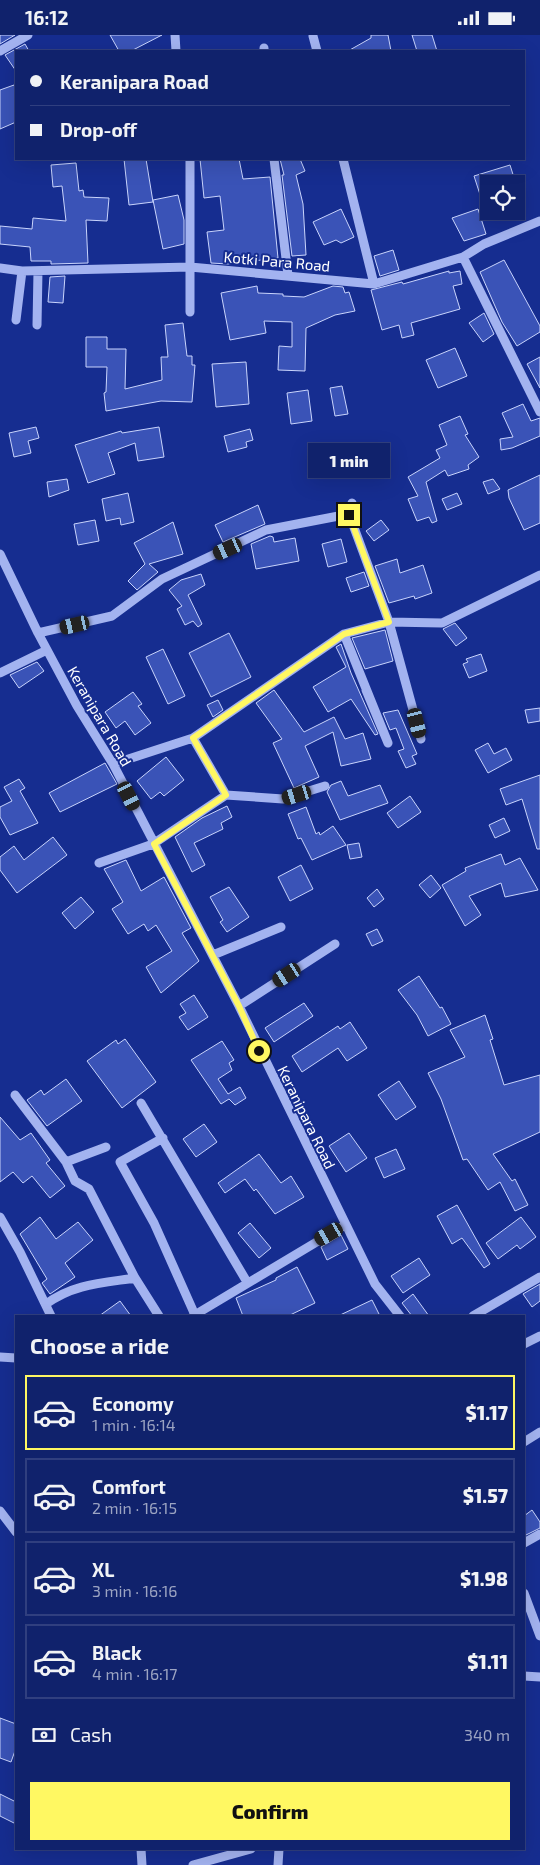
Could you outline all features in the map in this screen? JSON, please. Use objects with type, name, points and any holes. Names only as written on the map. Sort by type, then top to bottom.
[{"type":"street","points":[[0,51],[28,35]]},
{"type":"street","points":[[175,35],[176,50]]},
{"type":"street","points":[[313,35],[317,50]]},
{"type":"street","points":[[190,160],[190,312]]},
{"type":"street","points":[[274,160],[288,275]]},
{"type":"street","points":[[343,160],[374,284]]},
{"type":"street","name":"Kotki Para Road","points":[[0,268],[38,271],[190,267],[374,284],[463,257],[484,244],[540,221]]},
{"type":"street","points":[[463,257],[540,413]]},
{"type":"street","points":[[16,320],[22,271]]},
{"type":"street","points":[[37,325],[38,271]]},
{"type":"street","points":[[352,503],[349,515],[389,622],[421,739]]},
{"type":"street","points":[[38,633],[112,616],[162,579],[266,531],[349,515]]},
{"type":"street","name":"Keranipara Road","points":[[0,554],[4,572],[77,705],[113,765],[213,955],[375,1284],[399,1315]]},
{"type":"street","points":[[113,765],[193,738],[344,634],[389,622],[442,623],[540,575]]},
{"type":"street","points":[[344,634],[388,743],[366,690]]},
{"type":"street","points":[[0,673],[47,650]]},
{"type":"street","points":[[193,738],[226,795]]},
{"type":"street","points":[[99,863],[154,844],[226,795],[283,799],[326,786]]},
{"type":"street","points":[[213,955],[281,927]]},
{"type":"street","points":[[239,1006],[335,944]]},
{"type":"street","points":[[15,1095],[66,1162],[75,1181],[89,1189],[135,1278],[158,1315]]},
{"type":"street","points":[[141,1103],[247,1282]]},
{"type":"street","points":[[163,1138],[120,1162],[154,1223],[194,1315]]},
{"type":"street","points":[[66,1162],[106,1147]]},
{"type":"street","points":[[0,1217],[51,1315]]},
{"type":"street","points":[[196,1315],[247,1282],[345,1225]]},
{"type":"street","points":[[475,1315],[540,1277]]},
{"type":"street","points":[[46,1304],[63,1292],[100,1283],[135,1278]]},
{"type":"street","points":[[525,1344],[540,1336]]},
{"type":"street","points":[[0,1357],[15,1358]]},
{"type":"street","points":[[525,1441],[540,1431]]},
{"type":"street","points":[[0,1511],[15,1531]]},
{"type":"street","points":[[525,1542],[540,1534]]},
{"type":"street","points":[[525,1596],[540,1636]]},
{"type":"street","points":[[525,1676],[540,1677]]},
{"type":"street","points":[[141,1850],[142,1865]]},
{"type":"street","points":[[194,1865],[247,1850]]},
{"type":"street","points":[[278,1865],[279,1850]]},
{"type":"building","points":[[0,35],[15,35],[0,44]]},
{"type":"building","points":[[110,35],[162,35],[133,50],[118,50]]},
{"type":"building","points":[[371,35],[388,35],[391,50],[350,50],[371,38]]},
{"type":"building","points":[[412,35],[432,35],[437,50],[417,50]]},
{"type":"building","points":[[25,44],[28,50],[15,50],[15,70],[5,55]]},
{"type":"building","points":[[14,85],[15,88],[15,122],[0,129],[0,90]]},
{"type":"building","points":[[124,160],[146,160],[153,202],[129,205]]},
{"type":"building","points":[[200,160],[239,160],[243,179],[270,177],[278,258],[228,264],[211,263],[207,232],[224,230],[220,196],[204,198]]},
{"type":"building","points":[[280,160],[300,160],[305,171],[296,175],[303,204],[306,255],[292,256],[282,175],[284,175]]},
{"type":"building","points":[[76,163],[79,191],[83,190],[84,197],[109,198],[107,221],[86,220],[88,263],[51,264],[51,261],[31,261],[30,247],[0,244],[0,226],[32,229],[33,218],[66,221],[62,186],[53,187],[51,165]]},
{"type":"building","points":[[510,165],[513,175],[480,175],[480,194],[474,176]]},
{"type":"building","points":[[178,195],[184,220],[184,244],[163,249],[153,200]]},
{"type":"building","points":[[341,209],[354,237],[341,243],[336,240],[324,245],[313,222]]},
{"type":"building","points":[[478,209],[486,234],[464,241],[452,218]]},
{"type":"building","points":[[393,250],[399,270],[380,276],[374,256]]},
{"type":"building","points":[[504,260],[540,326],[540,332],[517,346],[502,322],[480,272]]},
{"type":"building","points":[[449,271],[449,273],[460,271],[462,284],[453,286],[460,309],[411,323],[414,335],[402,338],[399,325],[382,330],[371,290],[402,282],[403,284]]},
{"type":"building","points":[[65,276],[63,303],[48,302],[50,277]]},
{"type":"building","points":[[257,286],[258,293],[304,297],[333,286],[343,287],[345,293],[349,292],[355,311],[335,315],[306,328],[305,371],[278,370],[279,346],[292,347],[292,322],[264,321],[266,333],[230,340],[221,293]]},
{"type":"building","points":[[484,313],[494,334],[483,342],[469,323]]},
{"type":"building","points":[[183,323],[187,356],[192,356],[192,365],[195,365],[192,402],[161,401],[106,411],[104,393],[106,392],[107,367],[86,367],[86,337],[107,337],[107,349],[126,349],[125,389],[162,380],[161,357],[168,357],[165,325]]},
{"type":"building","points":[[455,348],[467,376],[438,388],[426,360]]},
{"type":"building","points":[[540,357],[540,388],[527,364]]},
{"type":"building","points":[[246,362],[249,404],[216,407],[212,364]]},
{"type":"building","points":[[342,386],[348,414],[335,416],[330,388]]},
{"type":"building","points":[[308,390],[312,421],[291,424],[287,393]]},
{"type":"building","points":[[523,404],[531,421],[540,418],[540,436],[512,448],[501,450],[500,439],[513,437],[502,413]]},
{"type":"building","points":[[460,416],[468,434],[465,435],[479,457],[468,465],[469,469],[448,476],[445,470],[426,482],[437,521],[432,523],[429,517],[417,521],[408,499],[418,496],[408,477],[440,458],[436,450],[447,445],[439,425]]},
{"type":"building","points":[[36,427],[39,438],[28,441],[31,453],[14,457],[9,433]]},
{"type":"building","points":[[159,427],[164,457],[138,461],[135,443],[108,453],[115,474],[88,483],[75,445],[121,431],[122,433]]},
{"type":"building","points":[[250,429],[253,440],[246,442],[247,447],[228,452],[224,436]]},
{"type":"building","points":[[345,444],[354,472],[336,474],[327,448]]},
{"type":"building","points":[[540,475],[540,523],[524,530],[509,498],[508,490]]},
{"type":"building","points":[[67,479],[69,490],[49,497],[47,482]]},
{"type":"building","points":[[493,479],[500,489],[488,494],[483,482]]},
{"type":"building","points":[[128,493],[134,522],[121,525],[120,518],[106,521],[102,499]]},
{"type":"building","points":[[457,493],[462,504],[447,510],[442,499]]},
{"type":"building","points":[[258,505],[265,524],[223,542],[215,525]]},
{"type":"building","points":[[95,520],[99,541],[78,545],[74,524]]},
{"type":"building","points":[[381,520],[389,530],[374,541],[366,531]]},
{"type":"building","points":[[173,522],[183,554],[149,564],[158,572],[137,590],[128,581],[145,564],[134,543]]},
{"type":"building","points":[[270,536],[273,537],[274,542],[295,538],[299,561],[256,569],[251,544]]},
{"type":"building","points":[[341,539],[347,562],[328,567],[322,544]]},
{"type":"building","points":[[397,559],[400,573],[423,565],[432,593],[415,599],[414,596],[389,603],[375,566]]},
{"type":"building","points":[[364,572],[369,586],[351,592],[346,578]]},
{"type":"building","points":[[201,574],[205,585],[188,595],[202,624],[198,627],[193,621],[185,625],[177,609],[182,606],[169,590],[181,580]]},
{"type":"building","points":[[455,623],[467,638],[456,646],[443,629]]},
{"type":"building","points":[[385,630],[393,661],[365,669],[352,638]]},
{"type":"building","points":[[229,633],[251,677],[211,697],[189,653]]},
{"type":"building","points":[[341,644],[351,673],[378,734],[375,735],[351,699],[328,712],[313,687],[346,667],[336,647]]},
{"type":"building","points":[[163,649],[185,696],[168,704],[146,657]]},
{"type":"building","points":[[481,654],[487,671],[469,678],[463,664],[468,662],[466,659]]},
{"type":"building","points":[[37,662],[44,671],[19,688],[10,675]]},
{"type":"building","points":[[274,690],[304,732],[334,717],[345,739],[363,733],[371,759],[341,766],[333,732],[305,746],[319,777],[294,788],[273,743],[282,739],[256,703]]},
{"type":"building","points":[[133,692],[142,704],[138,706],[151,723],[135,735],[125,721],[116,728],[105,712]]},
{"type":"building","points":[[218,700],[223,710],[213,717],[207,705]]},
{"type":"building","points":[[540,708],[540,721],[528,723],[525,710]]},
{"type":"building","points":[[398,710],[417,754],[412,756],[416,764],[406,768],[398,751],[404,749],[396,728],[390,730],[383,713]]},
{"type":"building","points":[[488,743],[494,754],[506,748],[512,760],[488,773],[475,750]]},
{"type":"building","points":[[166,757],[184,780],[164,796],[160,792],[151,799],[137,781]]},
{"type":"building","points":[[105,763],[117,784],[60,812],[49,793]]},
{"type":"building","points":[[540,775],[540,849],[537,849],[522,799],[506,805],[500,789]]},
{"type":"building","points":[[19,779],[25,788],[20,791],[38,823],[10,835],[0,817],[0,807],[12,801],[4,787]]},
{"type":"building","points":[[341,781],[348,796],[380,785],[388,803],[340,820],[327,792],[331,785]]},
{"type":"building","points":[[410,796],[421,812],[398,828],[387,813]]},
{"type":"building","points":[[227,806],[232,817],[221,823],[223,829],[194,843],[205,865],[192,872],[175,837],[202,818]]},
{"type":"building","points":[[306,807],[316,834],[319,832],[320,835],[333,826],[346,845],[312,860],[301,838],[298,839],[288,814]]},
{"type":"building","points":[[504,818],[510,831],[495,838],[489,825]]},
{"type":"building","points":[[53,837],[67,855],[17,893],[0,870],[0,857],[14,846],[24,860]]},
{"type":"building","points":[[359,843],[362,857],[350,859],[347,845]]},
{"type":"building","points":[[501,854],[505,865],[520,858],[538,890],[505,897],[501,883],[469,896],[481,915],[465,926],[442,885],[466,871],[465,868]]},
{"type":"building","points":[[126,860],[141,891],[164,877],[191,928],[182,933],[199,961],[161,993],[146,967],[172,951],[156,925],[148,931],[144,924],[128,934],[112,909],[123,902],[104,869]]},
{"type":"building","points":[[301,865],[313,889],[290,901],[278,877]]},
{"type":"building","points":[[431,875],[441,888],[430,898],[419,885]]},
{"type":"building","points":[[229,887],[249,917],[227,932],[220,922],[223,920],[210,897]]},
{"type":"building","points":[[377,889],[384,899],[374,907],[367,898]]},
{"type":"building","points":[[81,897],[94,912],[75,929],[62,913]]},
{"type":"building","points":[[377,929],[383,941],[372,946],[366,934]]},
{"type":"building","points":[[419,976],[440,1008],[442,1007],[451,1024],[428,1036],[417,1015],[398,990]]},
{"type":"building","points":[[194,995],[208,1017],[188,1030],[179,1017],[186,1013],[180,1004]]},
{"type":"building","points":[[304,1003],[313,1016],[274,1042],[265,1028]]},
{"type":"building","points":[[485,1015],[493,1039],[490,1040],[504,1085],[540,1075],[540,1132],[493,1154],[512,1181],[515,1179],[528,1205],[515,1211],[500,1182],[488,1190],[467,1159],[463,1160],[441,1099],[428,1073],[465,1057],[450,1030]]},
{"type":"building","points":[[350,1022],[367,1048],[347,1061],[338,1048],[302,1072],[292,1056],[338,1026],[340,1029]]},
{"type":"building","points":[[125,1039],[156,1082],[122,1108],[87,1061],[116,1040],[118,1044]]},
{"type":"building","points":[[222,1041],[234,1060],[229,1063],[232,1070],[218,1079],[228,1094],[240,1087],[246,1098],[235,1105],[229,1099],[221,1104],[191,1060]]},
{"type":"building","points":[[66,1079],[82,1101],[47,1126],[27,1100],[41,1090],[44,1095]]},
{"type":"building","points":[[399,1081],[416,1107],[396,1120],[378,1095]]},
{"type":"building","points":[[0,1117],[20,1140],[31,1133],[50,1160],[46,1163],[65,1186],[50,1198],[32,1176],[23,1183],[13,1172],[0,1182]]},
{"type":"building","points":[[204,1124],[217,1142],[196,1157],[183,1139]]},
{"type":"building","points":[[349,1133],[367,1158],[346,1172],[329,1146]]},
{"type":"building","points":[[396,1149],[405,1169],[384,1178],[375,1158]]},
{"type":"building","points":[[259,1154],[281,1183],[291,1176],[304,1197],[275,1214],[256,1189],[254,1191],[245,1179],[225,1193],[218,1183]]},
{"type":"building","points":[[457,1205],[490,1264],[484,1268],[462,1238],[452,1244],[437,1216]]},
{"type":"building","points":[[40,1217],[56,1239],[78,1222],[93,1240],[65,1263],[75,1277],[50,1294],[42,1283],[47,1279],[20,1234]]},
{"type":"building","points":[[521,1217],[536,1237],[520,1249],[517,1245],[498,1259],[486,1243]]},
{"type":"building","points":[[250,1223],[271,1248],[259,1258],[238,1233]]},
{"type":"building","points":[[341,1235],[348,1249],[327,1260],[321,1247]]},
{"type":"building","points":[[419,1258],[430,1275],[403,1293],[391,1276]]},
{"type":"building","points":[[297,1267],[315,1303],[290,1315],[243,1315],[236,1298],[276,1280],[276,1278]]},
{"type":"building","points":[[540,1284],[540,1301],[532,1307],[523,1294]]},
{"type":"building","points":[[413,1294],[428,1315],[411,1315],[402,1303]]},
{"type":"building","points":[[372,1300],[380,1315],[340,1315]]},
{"type":"building","points":[[120,1301],[130,1315],[100,1315]]},
{"type":"building","points":[[532,1510],[540,1522],[540,1528],[525,1536],[525,1515]]},
{"type":"building","points":[[0,1718],[15,1724],[15,1751],[11,1762],[0,1758]]},
{"type":"building","points":[[0,1794],[15,1802],[15,1824],[0,1816]]},
{"type":"route","points":[[259,1051],[239,1006],[154,844],[226,795],[193,738],[344,634],[389,622],[349,515]]}]
